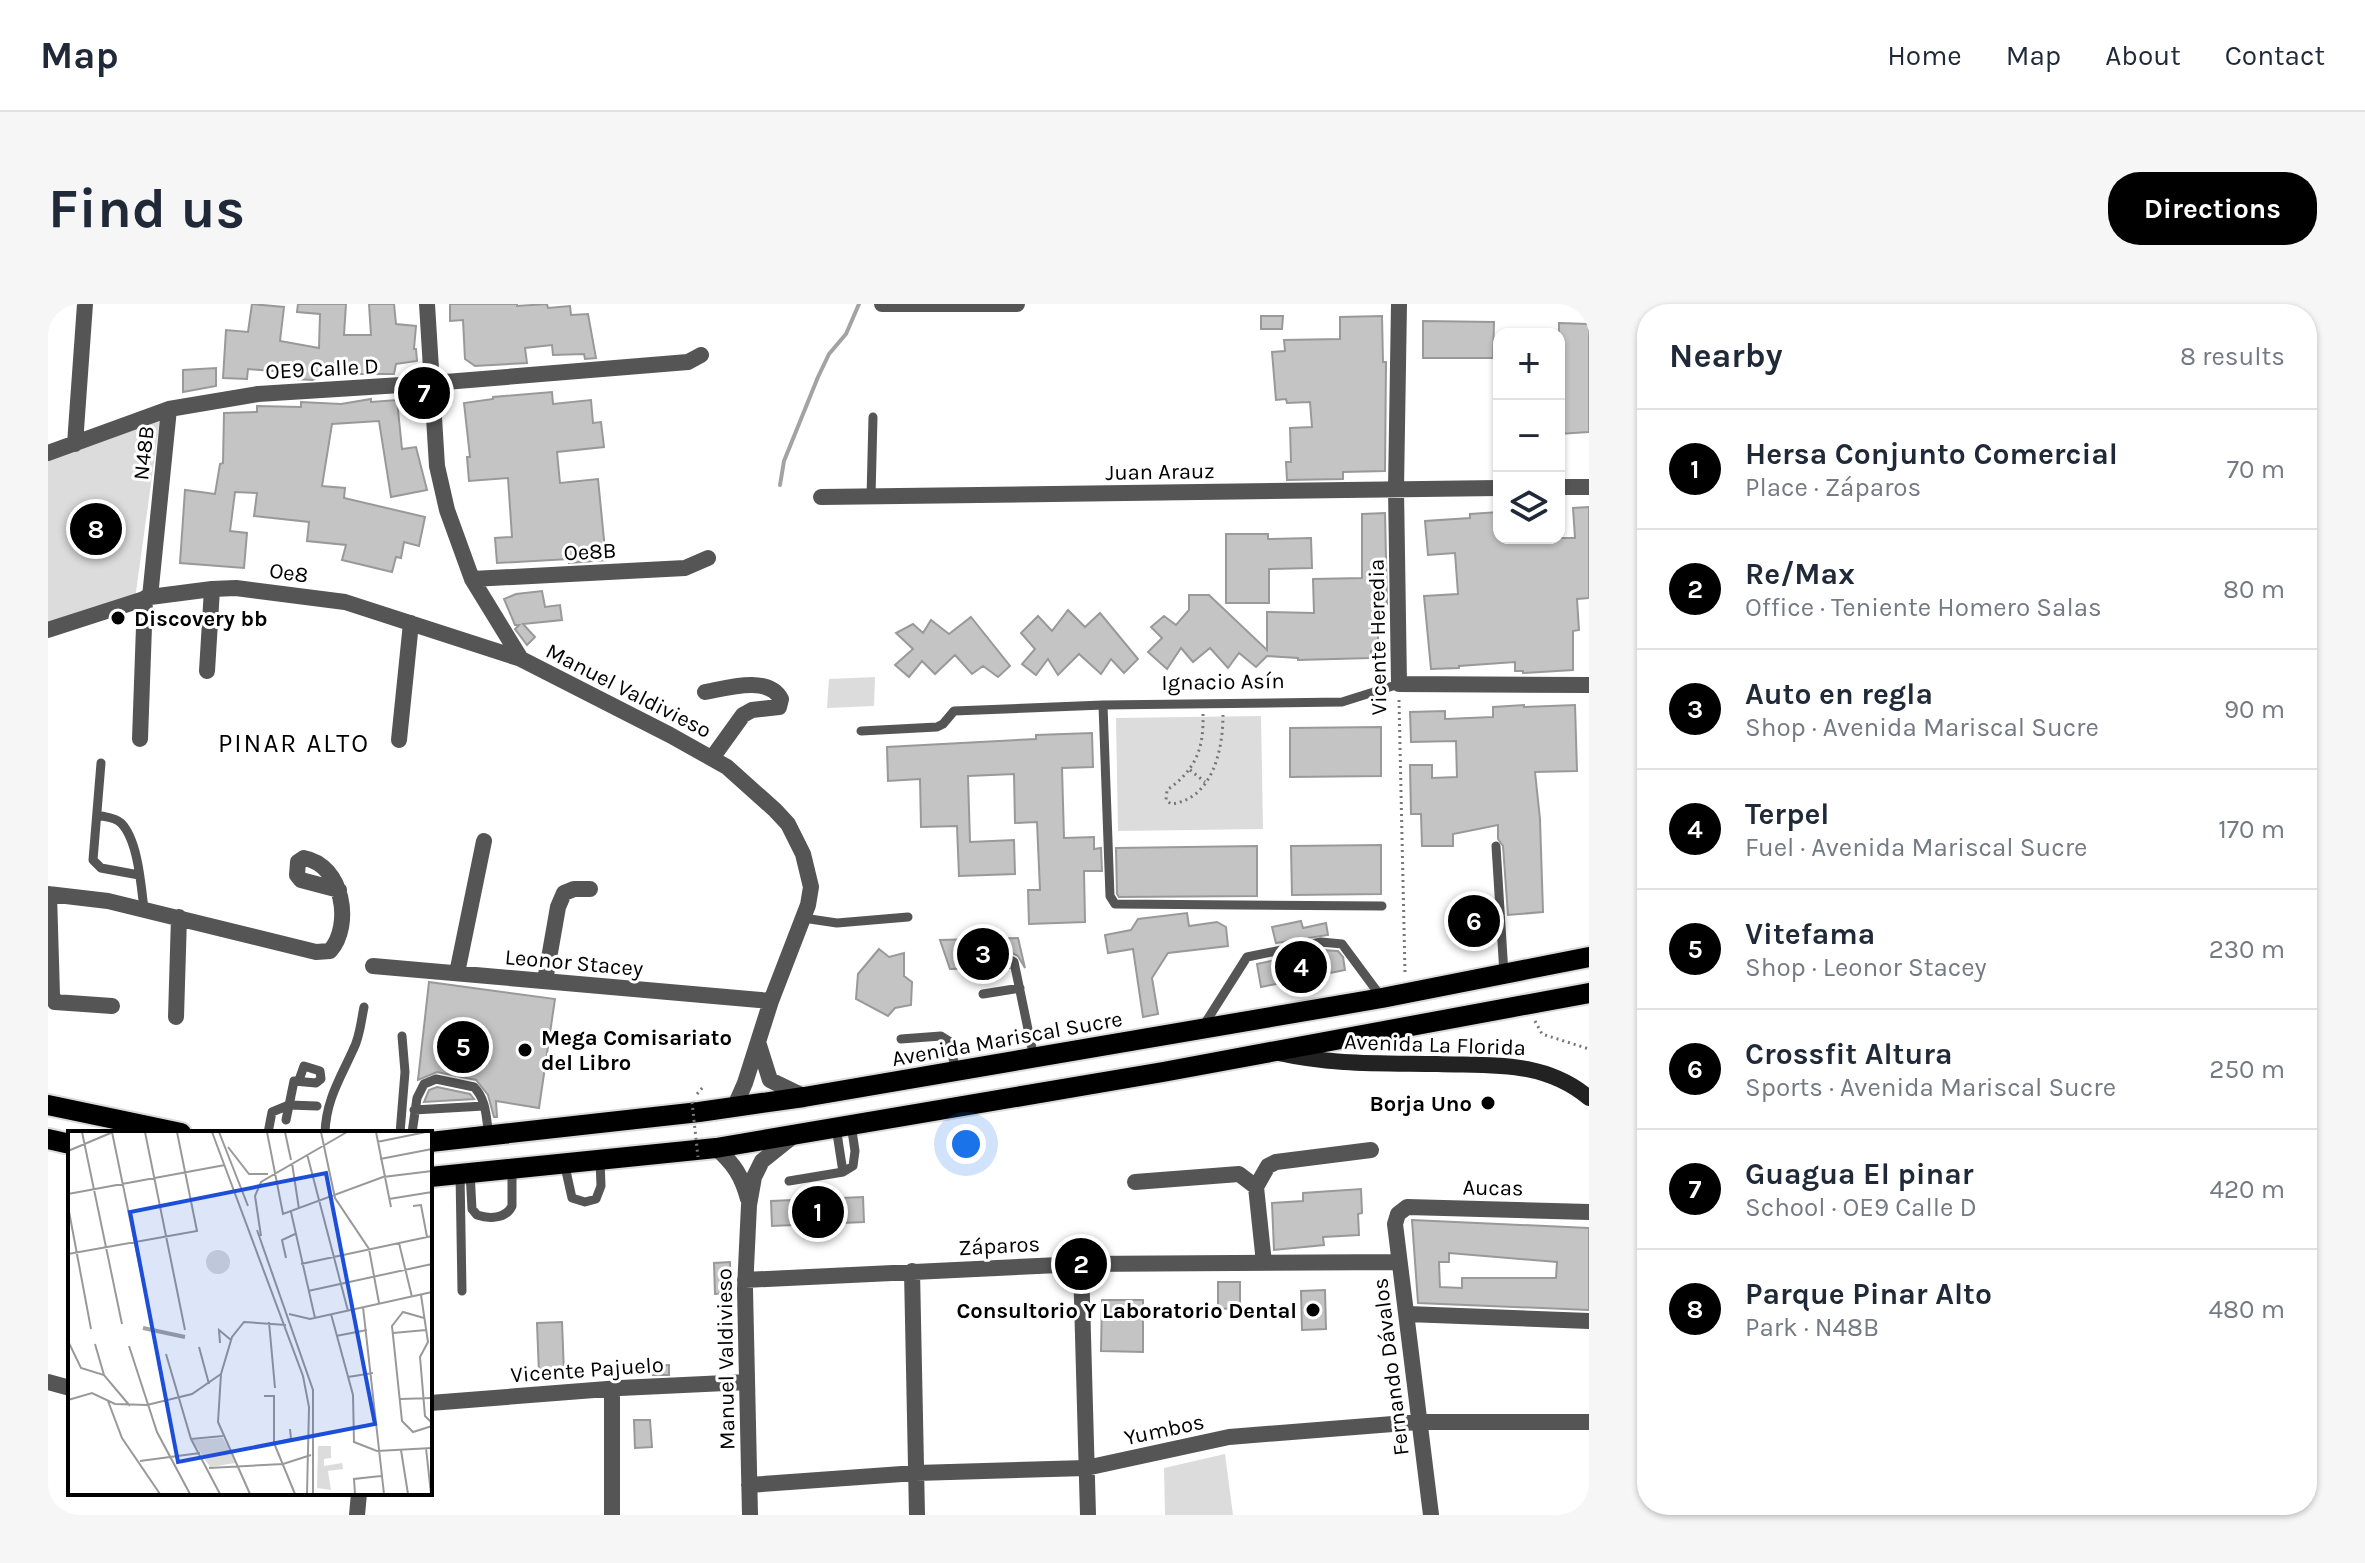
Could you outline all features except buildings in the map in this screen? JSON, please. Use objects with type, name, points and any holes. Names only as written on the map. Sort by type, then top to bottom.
[{"type":"main road","name":"Avenida Mariscal Sucre","points":[[432,1142],[734,1108],[804,1097],[1382,998],[1589,957]]},
{"type":"main road","points":[[432,1177],[564,1162],[707,1152],[797,1133],[1589,993]]},
{"type":"main road","name":"Avenida La Florida","points":[[1273,1051],[1322,1061],[1483,1064],[1535,1069],[1561,1078],[1589,1098]]},
{"type":"main road","points":[[48,1105],[172,1131]]},
{"type":"main road","points":[[562,1127],[564,1162]]},
{"type":"main road","points":[[48,1139],[68,1144]]},
{"type":"street","points":[[75,444],[85,304]]},
{"type":"street","name":"Manuel Valdivieso","points":[[427,304],[437,466],[447,510],[472,579],[521,659],[712,758],[766,801],[788,824],[803,854],[810,876],[811,896],[734,1108]]},
{"type":"street","points":[[882,304],[1017,304]]},
{"type":"street","name":"Vicente Heredia","points":[[1399,304],[1396,489],[1399,684]]},
{"type":"street","name":"OE9 Calle D","points":[[48,453],[169,409],[258,394],[688,362],[701,355]]},
{"type":"street","name":"N48B","points":[[140,739],[148,598],[169,409]]},
{"type":"street","points":[[1565,487],[1589,487]]},
{"type":"street","name":"Juan Arauz","points":[[821,497],[1493,488]]},
{"type":"street","name":"Oe8B","points":[[472,579],[685,568],[708,558]]},
{"type":"street","name":"Oe8","points":[[48,630],[148,598],[236,588],[345,602],[521,659]]},
{"type":"street","points":[[207,671],[212,589]]},
{"type":"street","points":[[399,740],[411,623]]},
{"type":"street","name":"Ignacio Asín","points":[[1399,684],[1589,685]]},
{"type":"street","points":[[705,692],[759,685],[769,687],[781,699],[779,707],[752,710],[743,715],[712,758]]},
{"type":"street","points":[[457,973],[484,841]]},
{"type":"street","points":[[545,981],[558,907],[564,893],[574,889],[590,889]]},
{"type":"street","points":[[112,1006],[55,1002],[52,995],[48,894],[108,901],[316,952],[330,951],[338,942],[342,903],[339,890]]},
{"type":"street","points":[[176,1017],[179,917]]},
{"type":"street","name":"Leonor Stacey","points":[[373,966],[771,1001]]},
{"type":"street","points":[[757,1041],[769,1079],[804,1097]]},
{"type":"street","name":"Manuel Valdivieso","points":[[750,1515],[745,1280],[749,1202],[754,1177],[762,1161],[797,1133]]},
{"type":"street","points":[[1264,1263],[1256,1187],[1268,1166],[1276,1162],[1371,1150]]},
{"type":"street","name":"Manuel Valdivieso","points":[[707,1152],[733,1163],[742,1178],[749,1202]]},
{"type":"street","points":[[1135,1182],[1239,1174],[1256,1187]]},
{"type":"street","name":"Aucas","points":[[1398,1214],[1407,1207],[1589,1212]]},
{"type":"street","name":"Fernando Dávalos","points":[[1398,1214],[1395,1224],[1399,1262],[1431,1515]]},
{"type":"street","name":"Záparos","points":[[745,1280],[1081,1264],[1399,1262]]},
{"type":"street","points":[[1081,1264],[1088,1515]]},
{"type":"street","points":[[912,1271],[917,1515]]},
{"type":"street","points":[[1407,1314],[1589,1321]]},
{"type":"street","points":[[48,1382],[68,1387]]},
{"type":"street","name":"Vicente Pajuelo","points":[[432,1403],[747,1382]]},
{"type":"street","points":[[612,1389],[612,1515]]},
{"type":"street","name":"Yumbos","points":[[749,1485],[916,1473],[1086,1468],[1229,1437],[1418,1422],[1589,1422]]},
{"type":"street","points":[[357,1515],[359,1495]]},
{"type":"lane","points":[[871,497],[873,417]]},
{"type":"lane","name":"Ignacio Asín","points":[[861,731],[937,727],[954,711],[1103,705],[1342,702],[1399,684]]},
{"type":"lane","points":[[1103,705],[1110,896],[1115,904],[1382,906]]},
{"type":"lane","points":[[101,763],[95,866],[139,875]]},
{"type":"lane","points":[[97,815],[114,818],[122,824],[131,842],[144,909]]},
{"type":"lane","points":[[1496,846],[1504,974]]},
{"type":"lane","points":[[803,918],[837,923],[908,917]]},
{"type":"lane","points":[[1201,1029],[1247,957],[1321,942],[1334,941],[1347,948],[1382,998]]},
{"type":"lane","points":[[965,957],[1010,958],[1014,962],[1034,1058]]},
{"type":"lane","points":[[983,994],[1020,988]]},
{"type":"lane","points":[[325,1131],[330,1095],[341,1079],[356,1043],[364,1007]]},
{"type":"lane","points":[[400,1131],[405,1072],[402,1036]]},
{"type":"lane","points":[[901,1039],[941,1036],[949,1041],[956,1071]]},
{"type":"lane","points":[[412,1131],[414,1110],[424,1084],[436,1079],[474,1087],[482,1097],[489,1136]]},
{"type":"lane","points":[[286,1120],[293,1083],[299,1080]]},
{"type":"lane","points":[[268,1131],[272,1112],[289,1105],[317,1106]]},
{"type":"lane","points":[[414,1110],[484,1106]]},
{"type":"lane","points":[[843,1172],[844,1126]]},
{"type":"lane","points":[[789,1181],[843,1172],[853,1166],[856,1160],[844,1126]]},
{"type":"lane","points":[[564,1162],[572,1198],[585,1202],[596,1199],[600,1192],[600,1159]]},
{"type":"lane","points":[[465,1173],[472,1209],[477,1215],[500,1216],[512,1206],[512,1168]]},
{"type":"lane","points":[[462,1291],[465,1173]]},
{"type":"path","name":"Vicente Heredia","points":[[1399,684],[1403,973]]},
{"type":"path","points":[[1203,703],[1200,752],[1190,770],[1167,790],[1166,800],[1171,804],[1196,792],[1212,773],[1221,748],[1223,703]]},
{"type":"path","points":[[1190,770],[1205,782]]},
{"type":"path","points":[[1535,1021],[1542,1034],[1589,1049]]},
{"type":"path","points":[[694,1094],[703,1087]]},
{"type":"path","points":[[692,1102],[707,1152]]},
{"type":"shaded area","points":[[161,412],[135,599],[48,625],[48,459]]},
{"type":"shaded area","points":[[875,677],[874,706],[827,708],[829,679]]},
{"type":"shaded area","points":[[1261,716],[1263,829],[1118,831],[1116,718]]},
{"type":"shaded area","points":[[1225,1454],[1233,1515],[1165,1515],[1164,1468]]},
{"type":"waterway","points":[[780,485],[784,461],[818,377],[829,354],[846,334],[859,304]]},
{"type":"place","name":"Guagua El pinar","points":[[424,393]]},
{"type":"place","name":"Parque Pinar Alto","points":[[96,529]]},
{"type":"place","name":"Discovery bb","points":[[118,618]]},
{"type":"place","name":"Crossfit Altura","points":[[1474,921]]},
{"type":"place","name":"Auto en regla","points":[[983,954]]},
{"type":"place","name":"Terpel","points":[[1301,967]]},
{"type":"place","name":"Vitefama","points":[[463,1047]]},
{"type":"place","name":"Mega Comisariato del Libro","points":[[525,1050]]},
{"type":"place","name":"Borja Uno","points":[[1488,1103]]},
{"type":"place","name":"Hersa Conjunto Comercial","points":[[818,1212]]},
{"type":"place","name":"Re/Max","points":[[1081,1264]]},
{"type":"place","name":"Consultorio Y Laboratorio Dental","points":[[1313,1310]]},
{"type":"district","name":"PINAR ALTO","points":[[294,743]]}]
